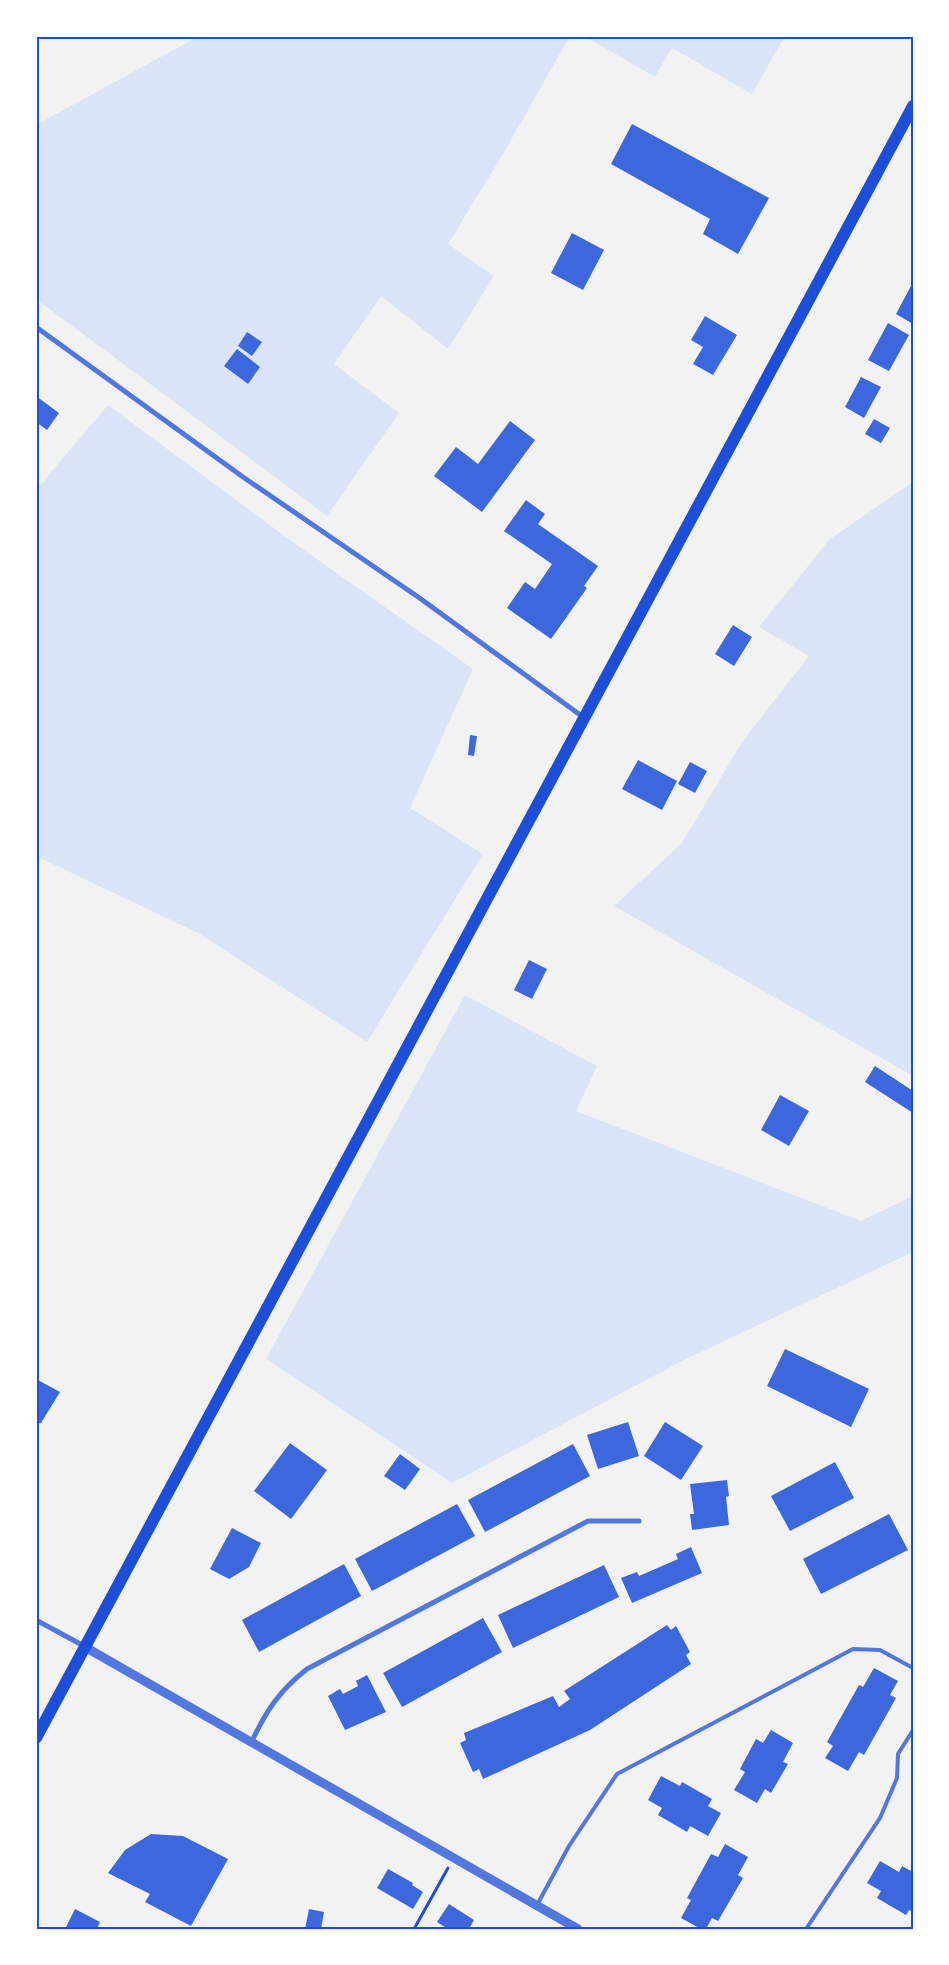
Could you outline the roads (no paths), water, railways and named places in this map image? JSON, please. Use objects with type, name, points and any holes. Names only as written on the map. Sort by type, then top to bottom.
[{"type":"main road","points":[[36,1738],[913,106]]},
{"type":"street","points":[[36,327],[243,477],[421,599],[584,718]]},
{"type":"street","points":[[251,1743],[261,1722],[284,1687],[307,1669],[588,1522],[639,1521]]},
{"type":"street","points":[[36,1620],[85,1646],[578,1929]]},
{"type":"lane","points":[[536,1906],[569,1846],[617,1774],[853,1649],[880,1650],[913,1668]]},
{"type":"lane","points":[[806,1929],[880,1818],[896,1778],[898,1754],[913,1730]]}]
